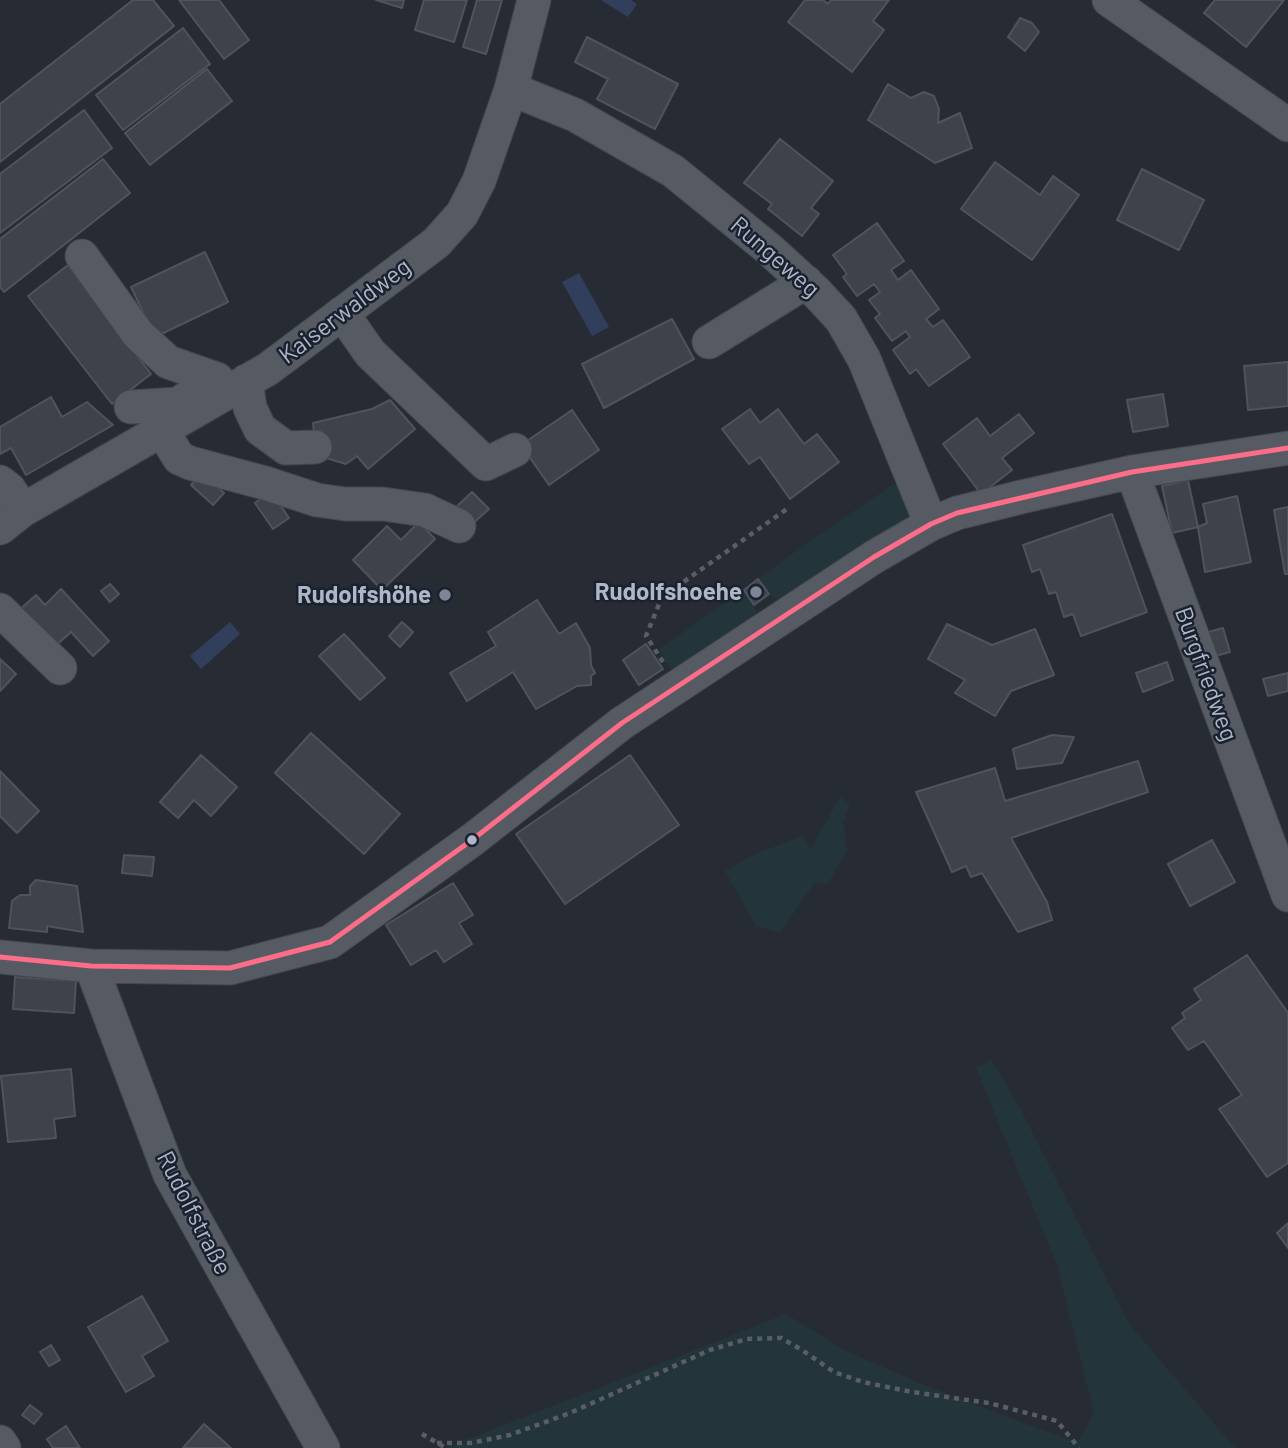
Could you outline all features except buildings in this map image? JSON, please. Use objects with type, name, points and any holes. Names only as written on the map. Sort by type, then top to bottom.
[{"type":"street","name":"Kaiserwaldweg","points":[[0,482],[9,489],[11,519],[162,430],[231,380],[275,363],[436,243],[462,214],[479,181],[512,89],[534,0]]},
{"type":"street","points":[[1109,0],[1288,125]]},
{"type":"street","name":"Rungeweg","points":[[512,89],[575,115],[673,171],[806,282],[841,319],[864,359],[931,524]]},
{"type":"street","points":[[82,256],[138,334],[168,362],[231,380],[260,429],[286,448],[315,447]]},
{"type":"street","points":[[709,342],[806,282]]},
{"type":"street","points":[[342,313],[370,353],[486,464],[515,450]]},
{"type":"street","points":[[131,407],[178,404],[231,380]]},
{"type":"street","points":[[162,430],[179,458],[190,463],[317,500],[345,504],[383,504],[425,510],[459,526]]},
{"type":"street","points":[[0,957],[91,967],[230,968],[330,942],[472,840],[622,723],[874,557],[931,524],[957,513],[1132,472],[1288,448]]},
{"type":"street","name":"Burgfriedweg","points":[[1132,472],[1286,878]]},
{"type":"street","points":[[0,610],[60,668]]},
{"type":"street","name":"Rudolfstraße","points":[[91,967],[170,1175],[323,1448]]},
{"type":"street","points":[[0,1442],[4,1448]]},
{"type":"path","points":[[657,653],[646,636],[662,597],[787,509]]},
{"type":"path","points":[[438,1443],[471,1443],[510,1435],[570,1413],[710,1350],[747,1339],[781,1339],[834,1372],[863,1382],[989,1403],[1056,1421],[1079,1448]]},
{"type":"path","points":[[422,1434],[446,1448]]},
{"type":"shaded area","points":[[894,484],[903,486],[910,505],[906,522],[782,604],[769,594],[758,579]]},
{"type":"shaded area","points":[[744,590],[754,605],[757,616],[672,671],[659,649]]},
{"type":"shaded area","points":[[840,797],[850,804],[843,823],[847,851],[827,885],[815,882],[780,933],[756,926],[725,871],[758,853],[803,836],[811,849]]},
{"type":"shaded area","points":[[991,1059],[1022,1112],[1129,1324],[1235,1448],[446,1448],[786,1314],[842,1349],[924,1385],[1077,1443],[1094,1414],[1057,1265],[976,1068]]},
{"type":"water","points":[[601,0],[631,0],[637,4],[628,17]]},
{"type":"water","points":[[579,273],[609,327],[592,336],[562,282]]},
{"type":"water","points":[[230,622],[240,634],[201,669],[190,656]]},
{"type":"transit line","points":[[0,957],[91,966],[230,968],[330,942],[472,840],[622,723],[874,557],[931,524],[957,513],[1132,472],[1288,448]]},
{"type":"place","name":"Rudolfshoehe","points":[[756,592]]},
{"type":"place","name":"Rudolfshöhe","points":[[445,595]]}]
